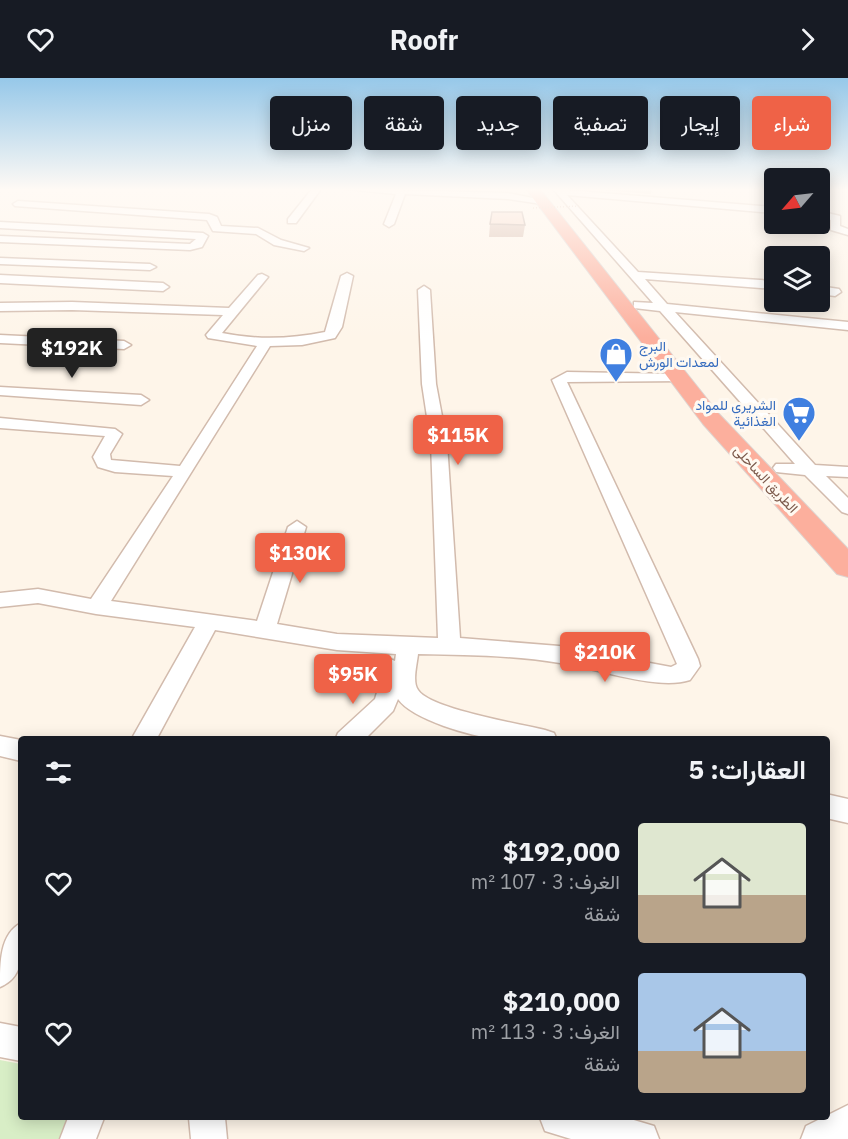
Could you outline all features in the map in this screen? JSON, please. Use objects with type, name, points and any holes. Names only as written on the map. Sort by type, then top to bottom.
[{"type":"highway","name":"الطريق الساحلى","points":[[575,239],[645,338],[711,419],[848,567]]},
{"type":"highway","name":"الطريق الساحلى","points":[[581,239],[782,468],[840,528]]},
{"type":"street","points":[[0,239],[189,247],[198,245],[202,239]]},
{"type":"street","points":[[271,239],[278,243],[304,248]]},
{"type":"street","points":[[592,239],[633,275],[809,469],[848,508]]},
{"type":"street","points":[[0,261],[150,267]]},
{"type":"street","points":[[633,275],[764,284]]},
{"type":"street","points":[[262,278],[213,335],[240,341],[267,342],[302,341],[330,335],[335,327],[346,276]]},
{"type":"street","points":[[0,279],[163,287]]},
{"type":"street","points":[[424,290],[429,384],[439,443],[449,645]]},
{"type":"street","points":[[830,291],[835,292]]},
{"type":"street","points":[[638,305],[848,326]]},
{"type":"street","points":[[0,307],[232,312]]},
{"type":"street","points":[[0,339],[124,345]]},
{"type":"street","points":[[96,607],[127,563],[267,342]]},
{"type":"street","points":[[0,600],[38,596],[96,607],[265,629],[337,642],[449,645],[559,654],[671,676],[686,671],[689,666],[687,659],[559,380],[563,376],[679,378]]},
{"type":"street","points":[[0,391],[141,400]]},
{"type":"street","points":[[0,423],[109,432],[114,434],[114,438],[103,449],[101,457],[104,463],[115,467],[184,471]]},
{"type":"street","points":[[782,468],[848,472]]},
{"type":"street","points":[[265,629],[297,527]]},
{"type":"street","points":[[145,736],[209,621]]},
{"type":"street","points":[[408,645],[405,692],[412,702],[444,715],[530,736]]},
{"type":"street","points":[[351,736],[385,704],[389,696],[393,676],[389,669],[382,666]]},
{"type":"street","points":[[0,746],[18,749]]},
{"type":"street","points":[[830,807],[848,811]]},
{"type":"street","points":[[0,971],[18,943]]},
{"type":"street","points":[[0,1040],[18,1043]]},
{"type":"street","points":[[78,1139],[85,1120]]},
{"type":"street","points":[[207,1120],[209,1139]]},
{"type":"street","points":[[566,1120],[641,1139]]},
{"type":"street","points":[[819,1139],[848,1123]]},
{"type":"green space","points":[[0,1060],[18,1063],[18,1120],[68,1120],[60,1139],[0,1139]]},
{"type":"place","name":"البرج لمعدات الورش","points":[[616,383]]},
{"type":"place","name":"الشريري للمواد الغذائية","points":[[799,442]]}]
